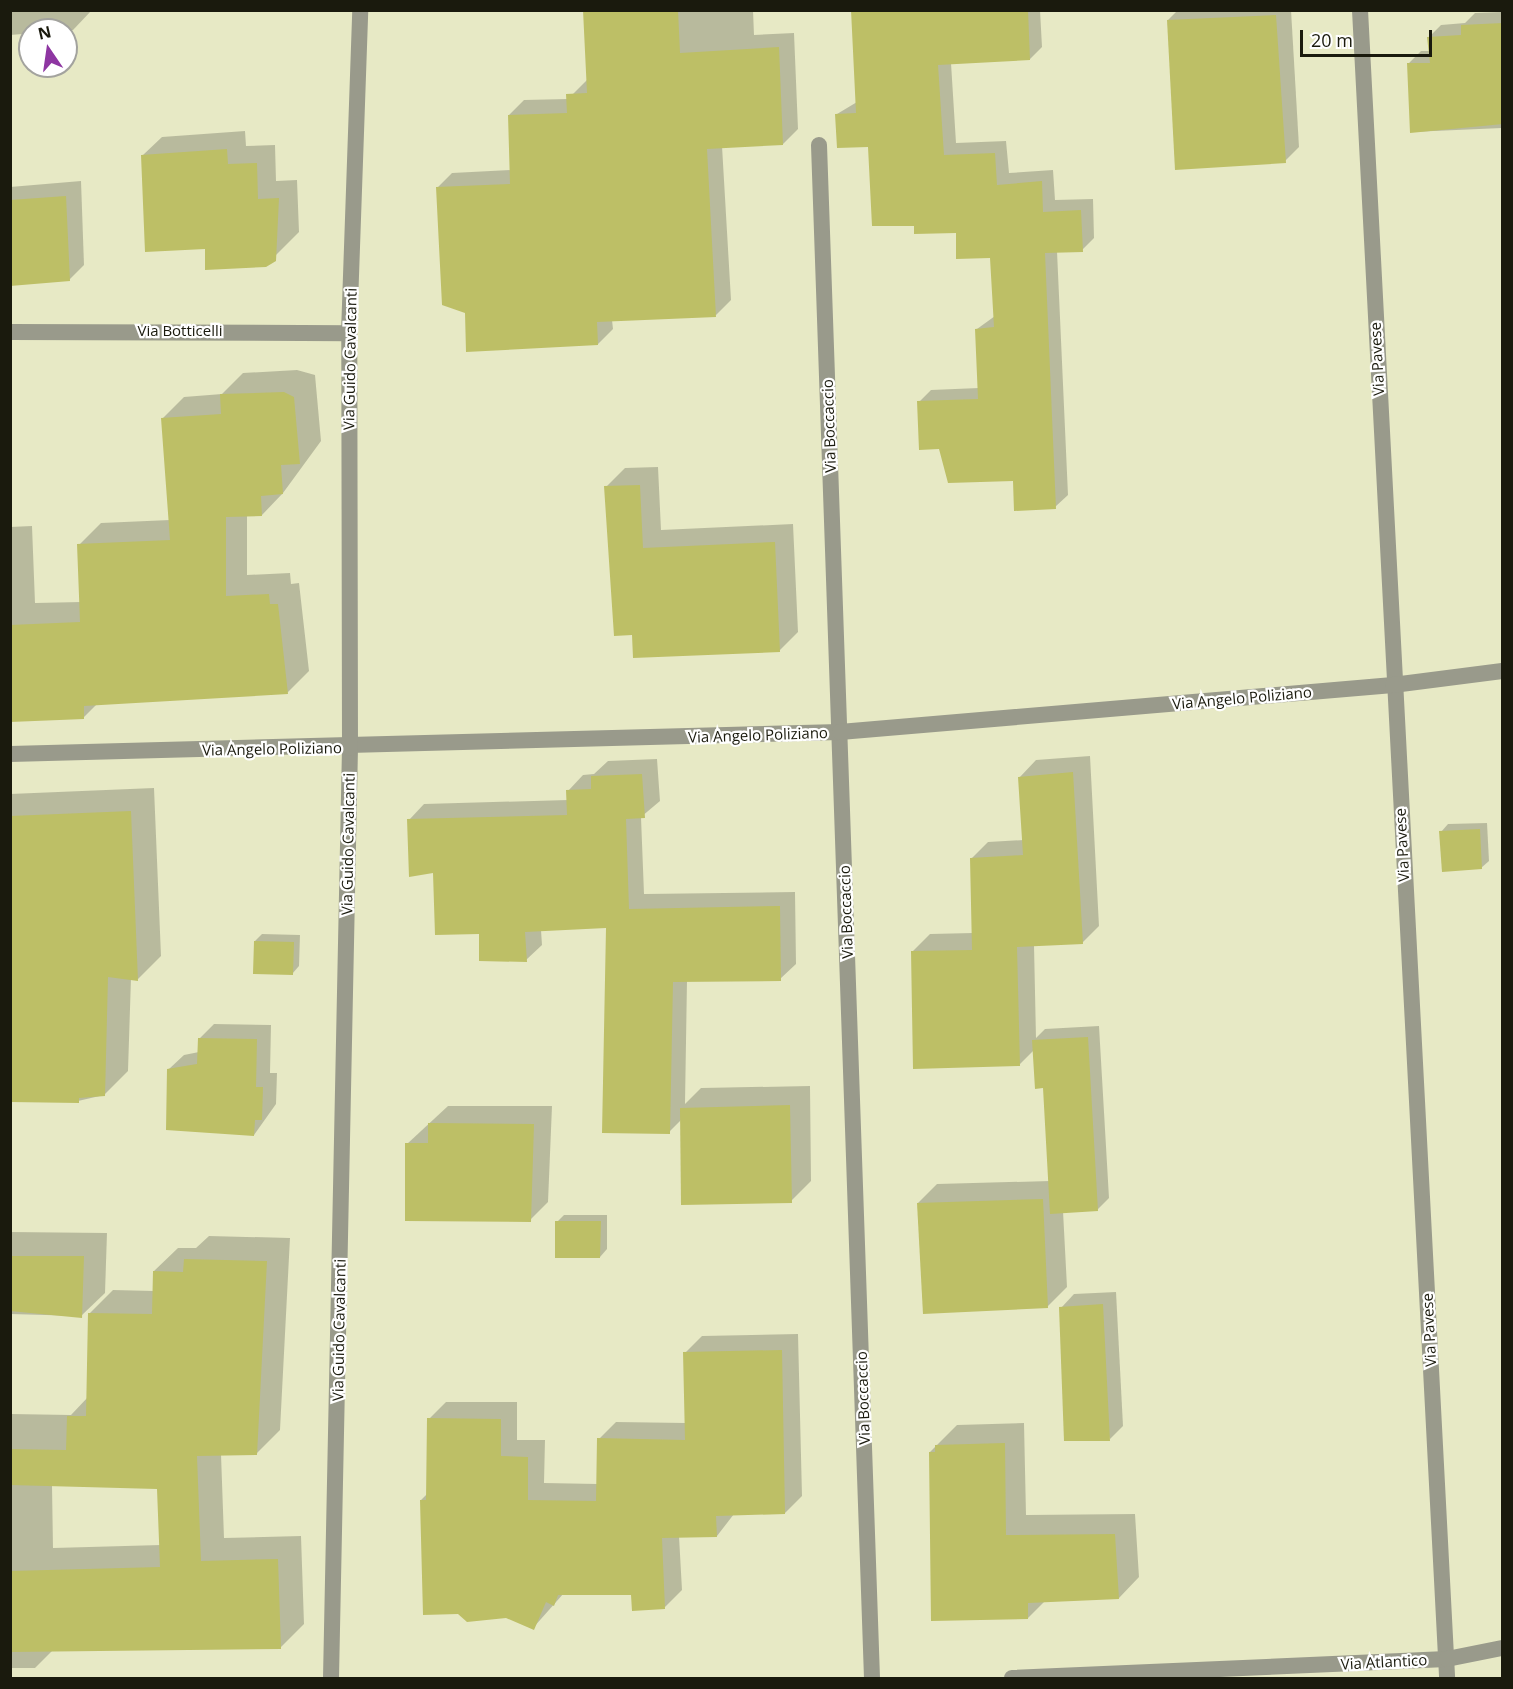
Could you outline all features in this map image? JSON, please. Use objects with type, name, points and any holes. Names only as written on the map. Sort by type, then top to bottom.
[{"type":"street","name":"Via Guido Cavalcanti","points":[[332,1678],[350,748],[350,333],[360,10]]},
{"type":"street","name":"Via Pavese","points":[[1360,10],[1447,1678]]},
{"type":"street","name":"Via Boccaccio","points":[[819,145],[872,1678]]},
{"type":"street","name":"Via Botticelli","points":[[10,332],[350,333]]},
{"type":"street","name":"Via Angelo Poliziano","points":[[10,754],[350,748],[840,732],[1394,685],[1503,670]]},
{"type":"street","name":"Via Atlantico","points":[[1012,1678],[1447,1659],[1503,1648]]},
{"type":"building","points":[[583,10],[678,10],[680,53],[779,47],[783,145],[707,149],[716,317],[597,322],[598,345],[466,352],[465,313],[442,305],[436,187],[510,184],[508,115],[567,113],[566,94],[587,93]]},
{"type":"building","points":[[851,10],[1028,10],[1030,60],[938,65],[944,155],[995,153],[997,185],[1042,181],[1043,212],[1081,210],[1083,252],[1045,253],[1056,509],[1014,511],[1013,481],[948,483],[939,449],[919,450],[917,401],[978,399],[975,329],[994,327],[990,258],[956,259],[956,233],[914,234],[914,226],[872,226],[868,147],[837,148],[835,114],[856,113]]},
{"type":"building","points":[[1276,15],[1286,163],[1175,170],[1167,20]]},
{"type":"building","points":[[1503,23],[1503,124],[1410,133],[1407,63],[1430,63],[1427,37],[1461,35],[1461,25]]},
{"type":"building","points":[[227,149],[228,164],[257,163],[258,199],[279,198],[276,261],[266,267],[205,270],[205,249],[145,252],[141,155]]},
{"type":"building","points":[[66,196],[70,281],[10,286],[10,200]]},
{"type":"building","points":[[284,392],[294,397],[300,464],[281,465],[283,494],[261,496],[262,516],[226,517],[226,596],[269,594],[270,604],[278,604],[288,694],[84,706],[84,719],[10,722],[10,625],[80,622],[77,544],[170,540],[161,418],[221,414],[220,394]]},
{"type":"building","points":[[640,485],[643,548],[775,542],[780,652],[633,658],[632,635],[614,636],[604,486]]},
{"type":"building","points":[[1073,772],[1083,944],[1017,947],[1020,1066],[913,1069],[911,951],[972,950],[970,858],[1023,855],[1018,777]]},
{"type":"building","points":[[642,774],[645,818],[626,819],[629,909],[780,906],[781,981],[673,982],[670,1134],[602,1133],[606,928],[525,932],[527,962],[479,961],[479,934],[435,935],[433,873],[409,877],[407,819],[567,815],[566,790],[591,789],[591,776]]},
{"type":"building","points":[[131,811],[138,981],[108,977],[105,1096],[79,1098],[79,1103],[10,1102],[10,816]]},
{"type":"building","points":[[1480,829],[1482,869],[1442,872],[1439,831]]},
{"type":"building","points":[[254,941],[294,942],[293,975],[253,974]]},
{"type":"building","points":[[1088,1037],[1098,1211],[1050,1214],[1043,1088],[1035,1089],[1032,1040]]},
{"type":"building","points":[[198,1038],[257,1039],[256,1087],[263,1087],[262,1120],[255,1120],[254,1136],[166,1130],[167,1069],[197,1064]]},
{"type":"building","points":[[790,1105],[792,1203],[681,1205],[680,1108]]},
{"type":"building","points":[[428,1123],[534,1124],[531,1222],[405,1221],[405,1143],[428,1143]]},
{"type":"building","points":[[1043,1199],[1048,1308],[923,1314],[917,1203]]},
{"type":"building","points":[[555,1221],[601,1221],[600,1258],[555,1258]]},
{"type":"building","points":[[10,1256],[84,1256],[82,1318],[10,1311]]},
{"type":"building","points":[[184,1259],[267,1261],[257,1455],[197,1456],[201,1561],[278,1559],[281,1649],[10,1652],[10,1571],[160,1567],[157,1489],[10,1485],[10,1449],[66,1450],[67,1416],[86,1416],[88,1313],[152,1314],[153,1271],[183,1272]]},
{"type":"building","points":[[1103,1304],[1110,1441],[1064,1441],[1059,1307]]},
{"type":"building","points":[[782,1350],[785,1514],[716,1516],[717,1537],[662,1538],[665,1609],[632,1611],[631,1595],[558,1595],[554,1606],[546,1602],[534,1630],[506,1618],[467,1622],[458,1614],[423,1615],[420,1500],[426,1500],[427,1418],[501,1419],[501,1456],[528,1457],[528,1500],[596,1501],[597,1438],[685,1440],[683,1352]]},
{"type":"building","points":[[1005,1443],[1006,1535],[1115,1534],[1119,1599],[1028,1603],[1028,1619],[931,1621],[929,1452],[935,1452],[935,1445]]}]
